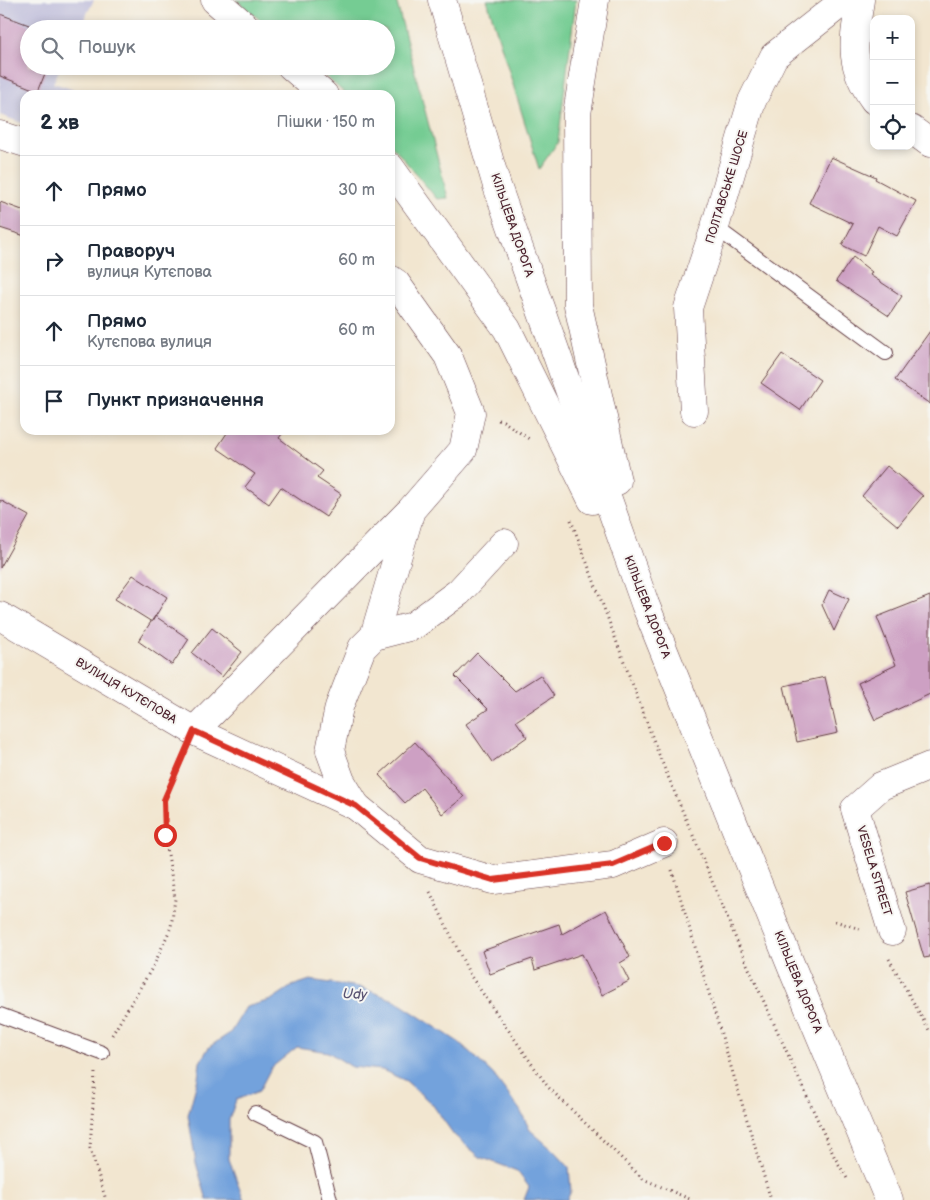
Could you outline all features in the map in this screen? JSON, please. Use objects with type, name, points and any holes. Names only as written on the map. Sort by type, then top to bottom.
[{"type":"main road","points":[[215,0],[238,20]]},
{"type":"main road","name":"КІЛЬЦЕВА ДОРОГА","points":[[442,0],[497,186],[644,604],[788,959],[888,1196]]},
{"type":"main road","points":[[595,0],[577,114],[578,305],[644,604]]},
{"type":"main road","name":"ПОЛТАВСЬКЕ ШОСЕ","points":[[694,411],[688,308],[716,227],[752,101],[774,56],[845,0]]},
{"type":"main road","points":[[860,0],[853,46],[859,74],[870,93]]},
{"type":"main road","points":[[301,75],[318,90]]},
{"type":"main road","points":[[915,132],[930,143]]},
{"type":"main road","points":[[0,135],[20,141]]},
{"type":"main road","points":[[395,174],[507,329],[644,604]]},
{"type":"main road","points":[[194,731],[411,510],[463,450],[471,413],[448,356],[395,284]]},
{"type":"main road","points":[[356,806],[341,782],[330,751],[339,707],[362,648],[374,636],[411,510]]},
{"type":"main road","points":[[374,636],[413,626],[459,592],[504,543]]},
{"type":"main road","name":"ВУЛИЦЯ КУТЄПОВА","points":[[0,616],[194,731],[356,806],[420,858],[493,880],[613,865],[664,843]]},
{"type":"main road","name":"VESELA STREET","points":[[879,931],[855,809],[881,786],[930,766]]},
{"type":"lane","points":[[716,227],[886,353]]},
{"type":"lane","points":[[0,1015],[102,1053]]},
{"type":"lane","points":[[255,1114],[315,1142],[330,1200]]},
{"type":"path","points":[[471,413],[503,421],[534,442]]},
{"type":"path","points":[[570,517],[659,755],[719,897],[826,1138],[848,1180]]},
{"type":"path","points":[[118,1024],[155,963],[172,927],[175,899],[165,835],[164,800],[194,731]]},
{"type":"path","points":[[664,843],[772,1200]]},
{"type":"path","points":[[409,850],[470,975],[548,1087],[643,1178],[692,1200]]},
{"type":"path","points":[[835,921],[879,931]]},
{"type":"path","points":[[889,959],[930,1032]]},
{"type":"path","points":[[102,1053],[95,1074],[90,1148],[106,1200]]},
{"type":"shaded area","points":[[0,0],[94,0],[84,20],[20,20],[20,75],[57,75],[53,83],[74,90],[20,90],[20,122],[0,115]]},
{"type":"green space","points":[[236,0],[396,0],[448,198],[437,199],[395,149],[395,90],[341,90],[324,75],[395,75],[395,20],[260,20]]},
{"type":"green space","points":[[487,0],[576,0],[558,142],[539,169]]},
{"type":"water","name":"Udy","points":[[310,980],[359,987],[394,1000],[460,1043],[493,1074],[520,1110],[530,1130],[569,1167],[571,1191],[567,1200],[524,1200],[529,1187],[517,1171],[480,1157],[454,1135],[432,1104],[406,1081],[382,1070],[352,1067],[328,1052],[297,1047],[271,1068],[259,1091],[236,1100],[229,1120],[229,1159],[244,1200],[207,1200],[196,1163],[188,1115],[198,1078],[200,1062],[209,1047],[230,1033],[246,1007],[271,1000],[292,986]]},
{"type":"building","points":[[0,14],[20,22],[20,75],[44,75],[38,90],[0,76]]},
{"type":"building","points":[[831,157],[876,177],[875,179],[916,201],[897,236],[878,226],[864,256],[842,245],[853,224],[809,203]]},
{"type":"building","points":[[0,202],[20,209],[20,234],[0,228]]},
{"type":"building","points":[[853,257],[872,272],[870,275],[902,296],[889,316],[836,281]]},
{"type":"building","points":[[930,331],[930,404],[895,380]]},
{"type":"building","points":[[782,354],[820,380],[800,410],[761,383]]},
{"type":"building","points":[[226,435],[281,435],[279,438],[323,471],[317,478],[341,494],[326,517],[281,487],[269,504],[245,487],[255,474],[217,448]]},
{"type":"building","points":[[887,466],[923,496],[898,526],[862,496]]},
{"type":"building","points":[[0,500],[29,516],[0,568]]},
{"type":"building","points":[[133,575],[167,597],[152,622],[115,599]]},
{"type":"building","points":[[829,590],[849,599],[834,631],[822,605]]},
{"type":"building","points":[[930,596],[930,694],[875,720],[858,683],[896,665],[877,617]]},
{"type":"building","points":[[155,616],[189,639],[172,665],[138,641]]},
{"type":"building","points":[[212,628],[242,652],[222,677],[192,653]]},
{"type":"building","points":[[477,653],[515,691],[540,675],[554,696],[516,721],[527,737],[492,762],[466,724],[488,709],[455,676]]},
{"type":"building","points":[[825,677],[838,733],[797,742],[784,686]]},
{"type":"building","points":[[415,742],[464,797],[442,814],[422,788],[405,803],[379,775]]},
{"type":"building","points":[[930,885],[930,957],[924,958],[905,892]]},
{"type":"building","points":[[606,910],[630,957],[620,963],[629,981],[602,995],[582,954],[535,970],[532,959],[490,974],[482,951],[559,924],[562,934]]},
{"type":"route","points":[[165,835],[164,800],[194,731],[356,806],[420,858],[493,880],[613,865],[664,843]]}]
